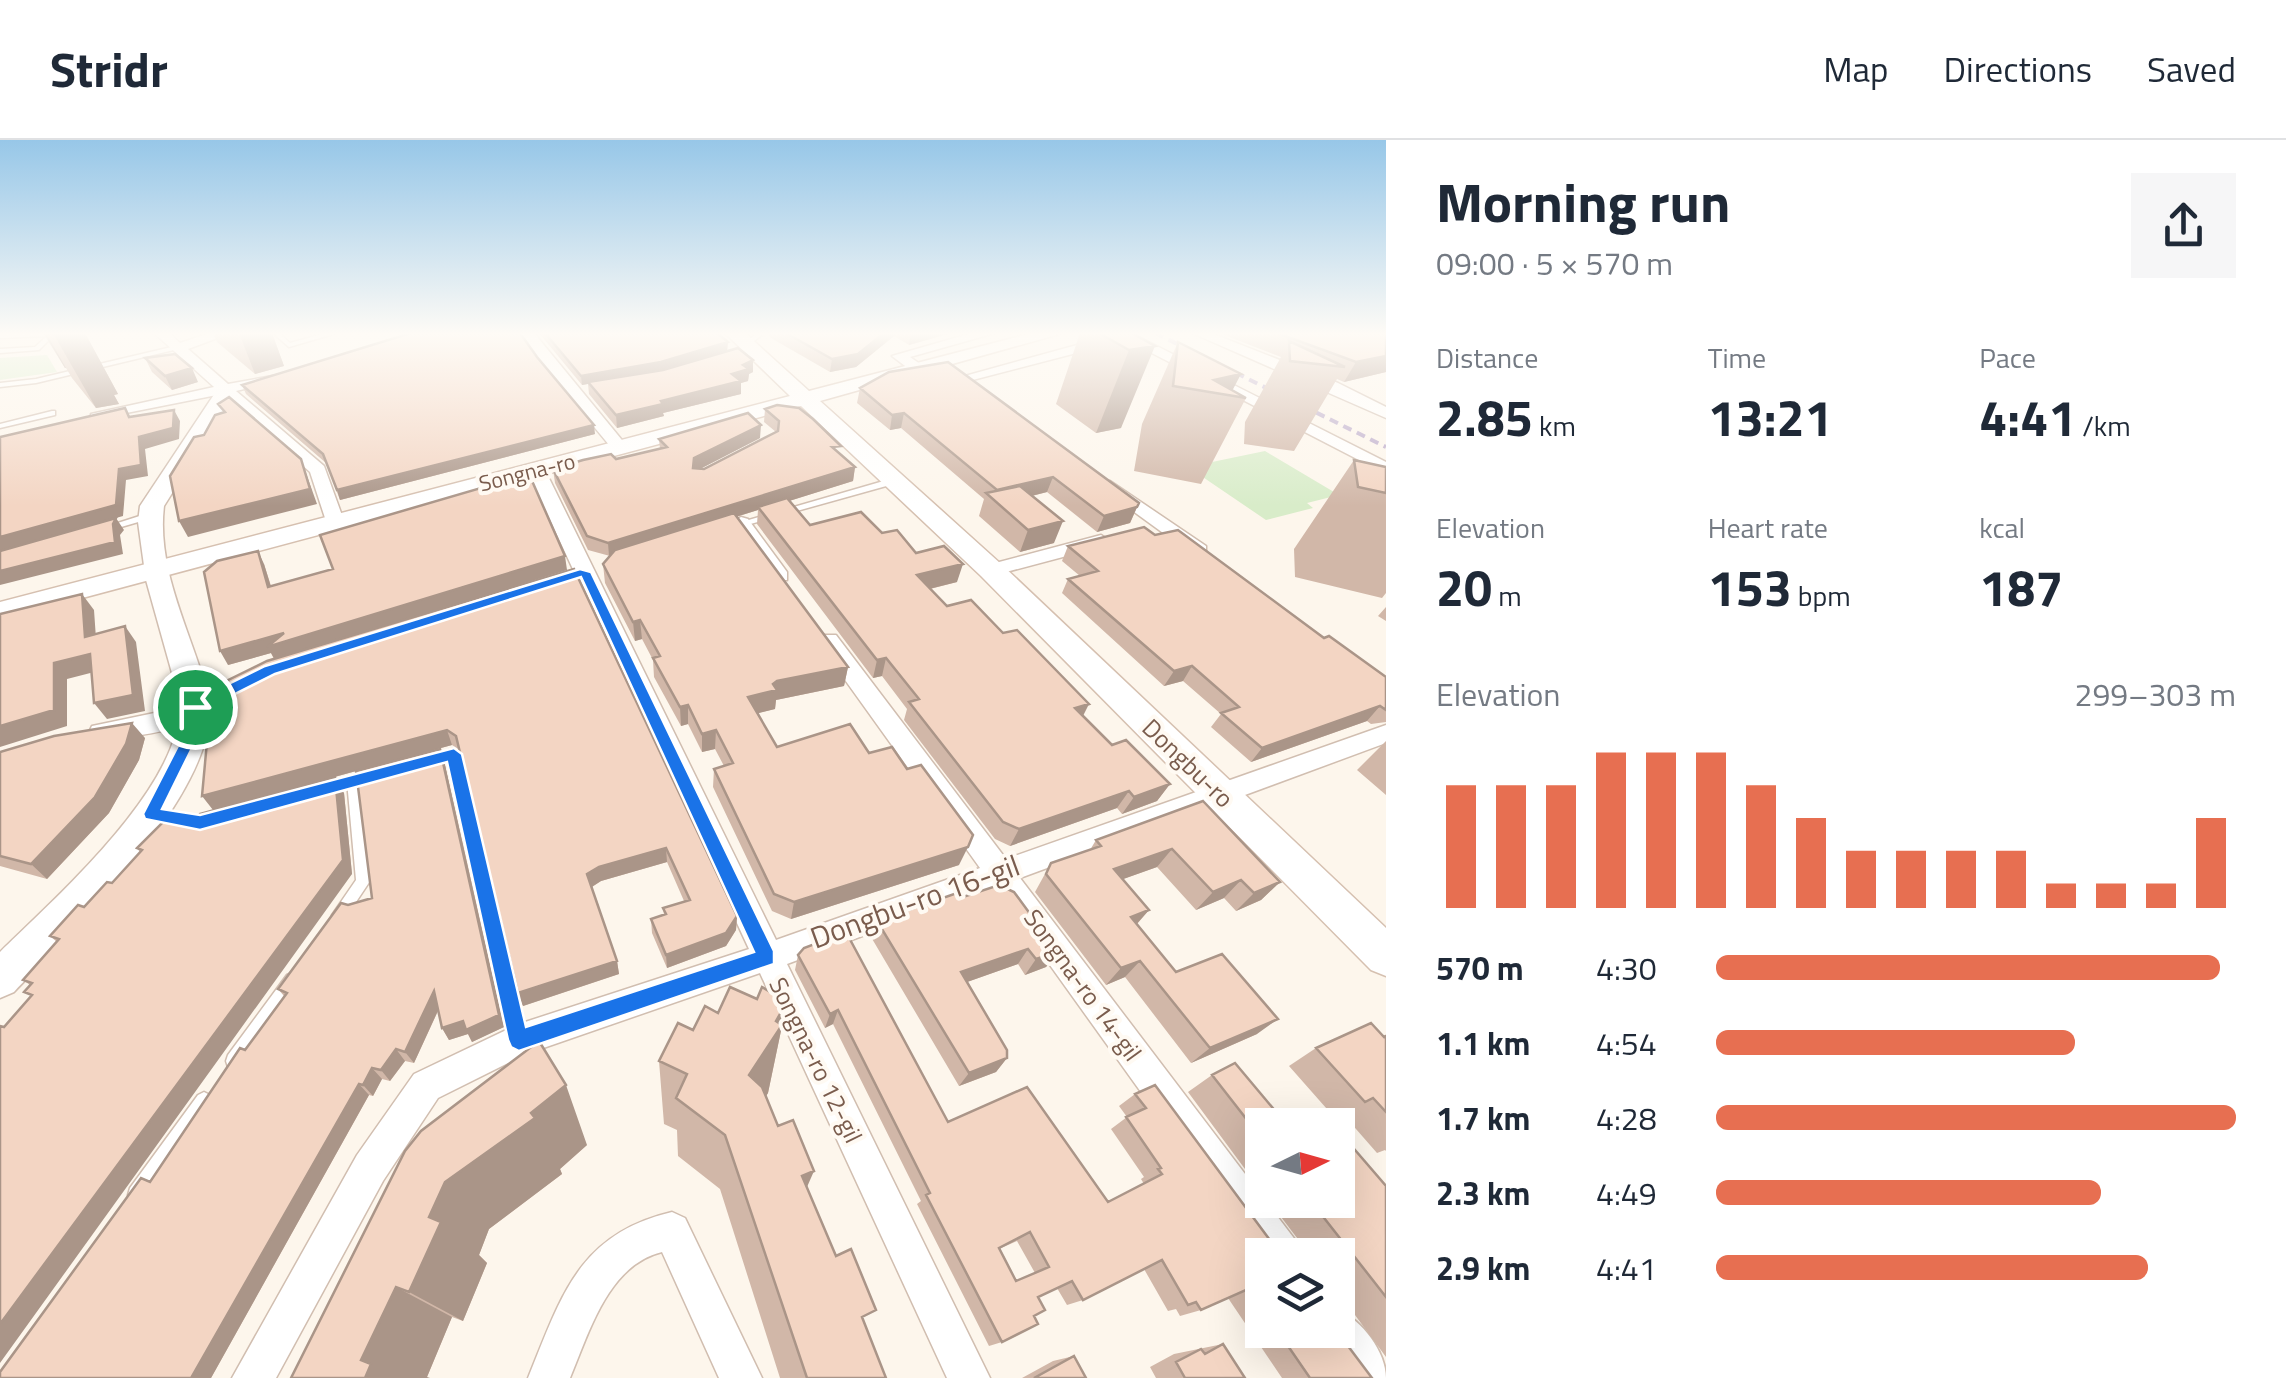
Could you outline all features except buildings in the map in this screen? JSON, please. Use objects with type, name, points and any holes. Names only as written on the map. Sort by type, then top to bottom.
[{"type":"main road","name":"Dongbu-ro","points":[[798,391],[990,570],[1386,956]]},
{"type":"main road","name":"Songna-ro","points":[[0,611],[335,520],[620,448],[752,420],[834,391]]},
{"type":"street","points":[[0,441],[79,420],[226,391]]},
{"type":"street","points":[[0,979],[159,816],[192,734],[202,704],[157,570],[150,516],[152,506],[226,391]]},
{"type":"street","points":[[226,391],[318,470],[335,520]]},
{"type":"street","points":[[582,391],[620,448]]},
{"type":"street","points":[[1234,391],[1386,469]]},
{"type":"street","points":[[1342,391],[1386,413]]},
{"type":"street","name":"Songna-ro 12-gil","points":[[536,470],[968,1378]]},
{"type":"street","points":[[1101,479],[1144,529],[1221,566]]},
{"type":"street","name":"Songna-ro 14-gil","points":[[732,526],[801,605],[1269,1238]]},
{"type":"street","points":[[990,570],[1144,529]]},
{"type":"street","points":[[84,736],[168,719],[202,704]]},
{"type":"street","name":"Dongbu-ro 16-gil","points":[[254,1378],[370,1168],[426,1086],[519,1040],[766,957],[1386,734]]},
{"type":"street","points":[[549,1378],[600,1268],[644,1234],[672,1232],[740,1378]]},
{"type":"street","points":[[1351,1348],[1373,1378]]},
{"type":"lane","points":[[0,426],[52,413]]},
{"type":"lane","points":[[732,526],[894,481]]},
{"type":"lane","points":[[92,533],[150,516]]},
{"type":"lane","points":[[410,765],[454,754],[519,1040]]},
{"type":"lane","points":[[328,930],[363,881],[344,783],[372,776]]},
{"type":"lane","points":[[128,1207],[306,960]]},
{"type":"green space","points":[[1265,451],[1339,495],[1307,503],[1313,508],[1266,520],[1188,467]]},
{"type":"railway","points":[[1272,391],[1386,447]]},
{"type":"route","points":[[584,572],[766,957],[519,1040],[454,754],[200,822],[151,814],[192,734],[195,707],[270,670],[584,572]]}]
